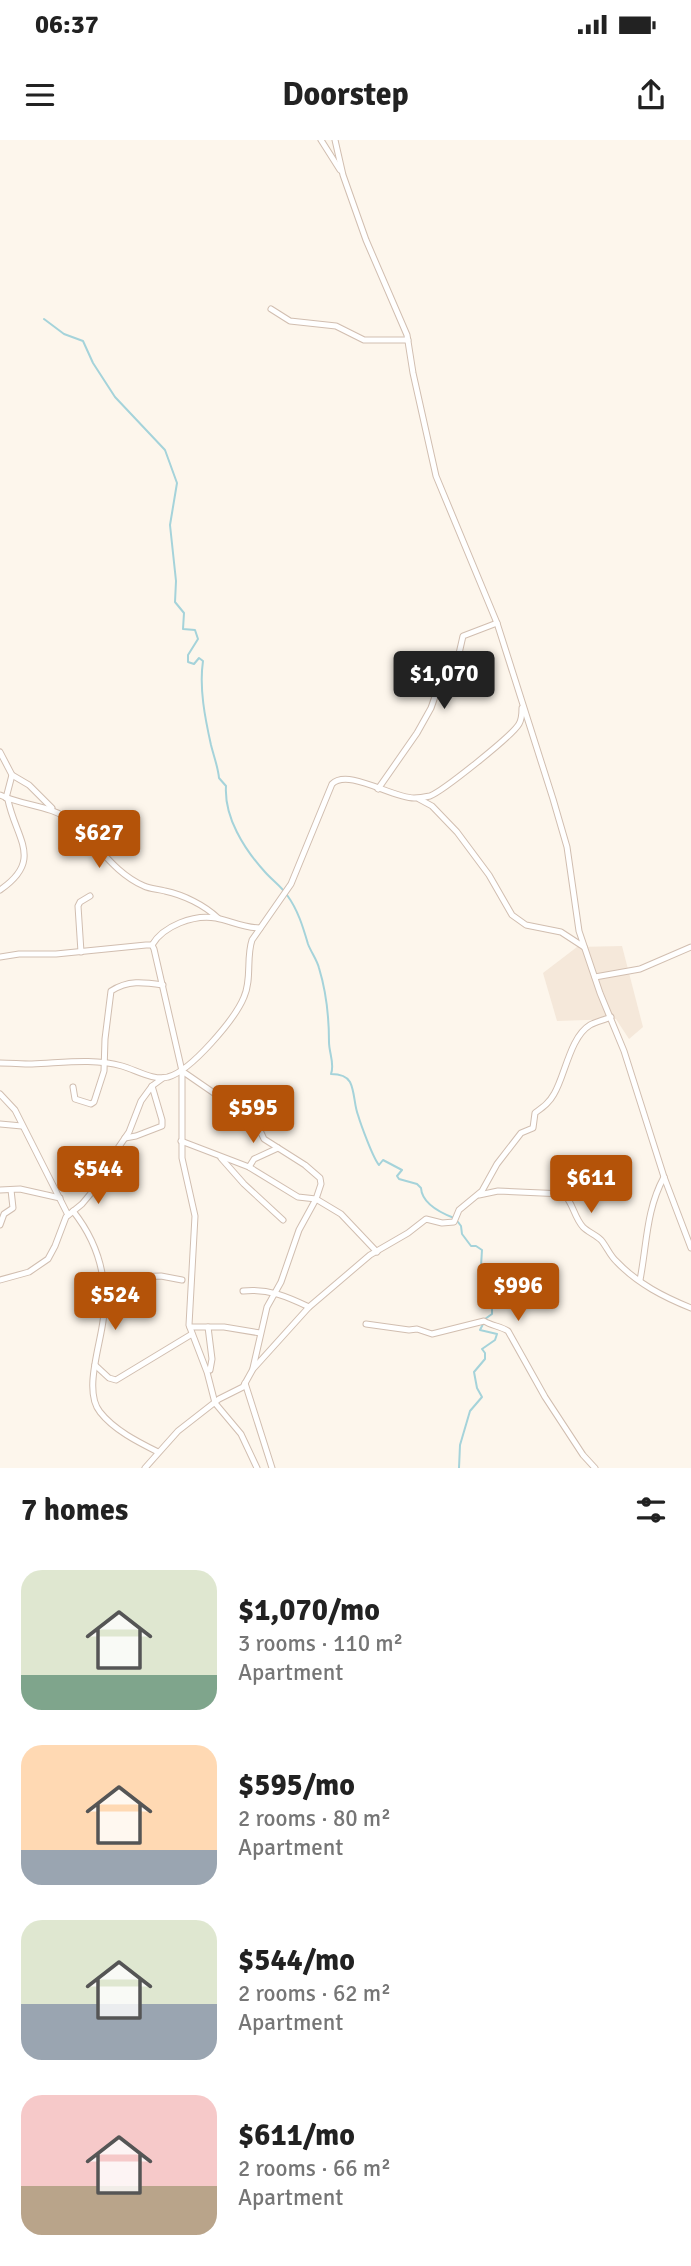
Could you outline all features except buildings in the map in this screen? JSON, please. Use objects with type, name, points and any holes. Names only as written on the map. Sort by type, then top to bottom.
[{"type":"street","points":[[321,140],[343,175]]},
{"type":"street","points":[[335,140],[343,175],[376,267],[402,320],[436,476],[497,623],[564,837],[575,915],[584,947],[629,1065],[664,1177],[691,1248]]},
{"type":"street","points":[[271,309],[290,321],[345,328],[364,340],[408,340]]},
{"type":"street","points":[[378,789],[431,708],[438,688],[458,658],[463,636],[497,623]]},
{"type":"street","points":[[414,798],[431,795],[474,764],[518,726],[522,705]]},
{"type":"street","points":[[0,753],[12,775],[29,785],[46,804],[72,822],[119,870],[144,886],[174,893],[203,906],[218,918],[245,927],[260,928]]},
{"type":"street","points":[[0,890],[20,872],[25,855],[25,845],[12,820],[5,798],[12,775]]},
{"type":"street","points":[[0,1280],[29,1272],[48,1259],[70,1213],[92,1192],[104,1167],[125,1138],[138,1107],[152,1086],[163,1078],[182,1071],[219,1034],[237,1010],[245,995],[252,940],[291,884],[336,780],[355,780],[378,789],[426,801],[457,832],[481,864],[512,915],[526,925],[561,933],[584,947]]},
{"type":"street","points":[[5,798],[57,812]]},
{"type":"street","points":[[81,951],[78,906],[90,896]]},
{"type":"street","points":[[0,957],[152,945],[162,932],[176,925],[196,919],[218,918]]},
{"type":"street","points":[[152,945],[182,1071],[181,1158],[195,1216],[191,1330],[207,1372],[215,1404],[241,1434],[257,1468]]},
{"type":"street","points":[[595,977],[633,972],[691,947]]},
{"type":"street","points":[[73,1087],[75,1099],[91,1104],[94,1102],[104,1071],[108,999],[111,991],[123,983],[163,985]]},
{"type":"street","points":[[145,1468],[178,1431],[219,1399],[239,1390],[253,1369],[309,1307],[360,1263],[426,1219],[451,1224],[459,1210],[477,1196],[521,1133],[533,1128],[535,1113],[545,1107],[554,1095],[568,1057],[585,1030],[611,1017]]},
{"type":"street","points":[[0,1063],[114,1064],[163,1078]]},
{"type":"street","points":[[182,1071],[256,1122],[264,1139],[320,1178],[321,1184],[316,1199],[299,1230],[285,1273],[267,1307],[253,1369]]},
{"type":"street","points":[[125,1138],[162,1126],[152,1086]]},
{"type":"street","points":[[0,1094],[15,1110],[60,1198],[93,1240],[100,1261],[103,1322],[95,1364],[93,1399],[99,1412],[117,1429],[158,1452]]},
{"type":"street","points":[[0,1124],[22,1126]]},
{"type":"street","points":[[181,1141],[249,1167],[298,1197],[316,1199],[341,1214],[377,1252]]},
{"type":"street","points":[[249,1167],[254,1159],[278,1148]]},
{"type":"street","points":[[219,1156],[244,1184],[283,1220]]},
{"type":"street","points":[[640,1280],[647,1222],[655,1193],[664,1177]]},
{"type":"street","points":[[0,1190],[20,1189],[60,1198]]},
{"type":"street","points":[[0,1225],[4,1214],[13,1208],[11,1190]]},
{"type":"street","points":[[477,1196],[498,1191],[564,1194],[584,1227],[603,1242],[615,1261],[627,1272],[657,1293],[691,1308]]},
{"type":"street","points":[[103,1282],[131,1277],[182,1280]]},
{"type":"street","points":[[243,1291],[256,1290],[283,1295],[309,1307]]},
{"type":"street","points":[[366,1324],[416,1329],[432,1334],[484,1321],[490,1325],[501,1326],[508,1331],[545,1397],[583,1455],[595,1468]]},
{"type":"street","points":[[208,1327],[212,1359],[210,1370]]},
{"type":"street","points":[[95,1364],[109,1378],[116,1380],[191,1330],[208,1327],[260,1333]]},
{"type":"street","points":[[246,1383],[272,1468]]},
{"type":"shaded area","points":[[622,946],[643,1027],[629,1039],[616,1019],[557,1021],[543,973],[577,947]]},
{"type":"waterway","points":[[44,319],[64,334],[83,341],[93,363],[115,397],[165,450],[177,483],[170,525],[176,581],[175,602],[184,613],[183,629],[195,630],[198,639],[188,655],[188,662],[194,664],[199,658],[203,661],[202,692],[207,724],[219,778],[226,786],[232,821],[250,853],[285,892],[297,913],[324,986],[331,1074],[344,1076],[350,1082],[360,1120],[376,1161],[379,1165],[383,1160],[402,1170],[397,1176],[399,1179],[417,1184],[428,1203],[454,1218]]},
{"type":"waterway","points":[[458,1222],[462,1234],[471,1246],[482,1250],[481,1266],[488,1270],[487,1291],[482,1299],[492,1309],[492,1314],[485,1319]]},
{"type":"waterway","points":[[459,1468],[460,1445],[470,1411],[482,1397],[474,1372],[485,1359],[482,1349],[495,1340],[497,1334],[480,1330],[483,1324]]}]
